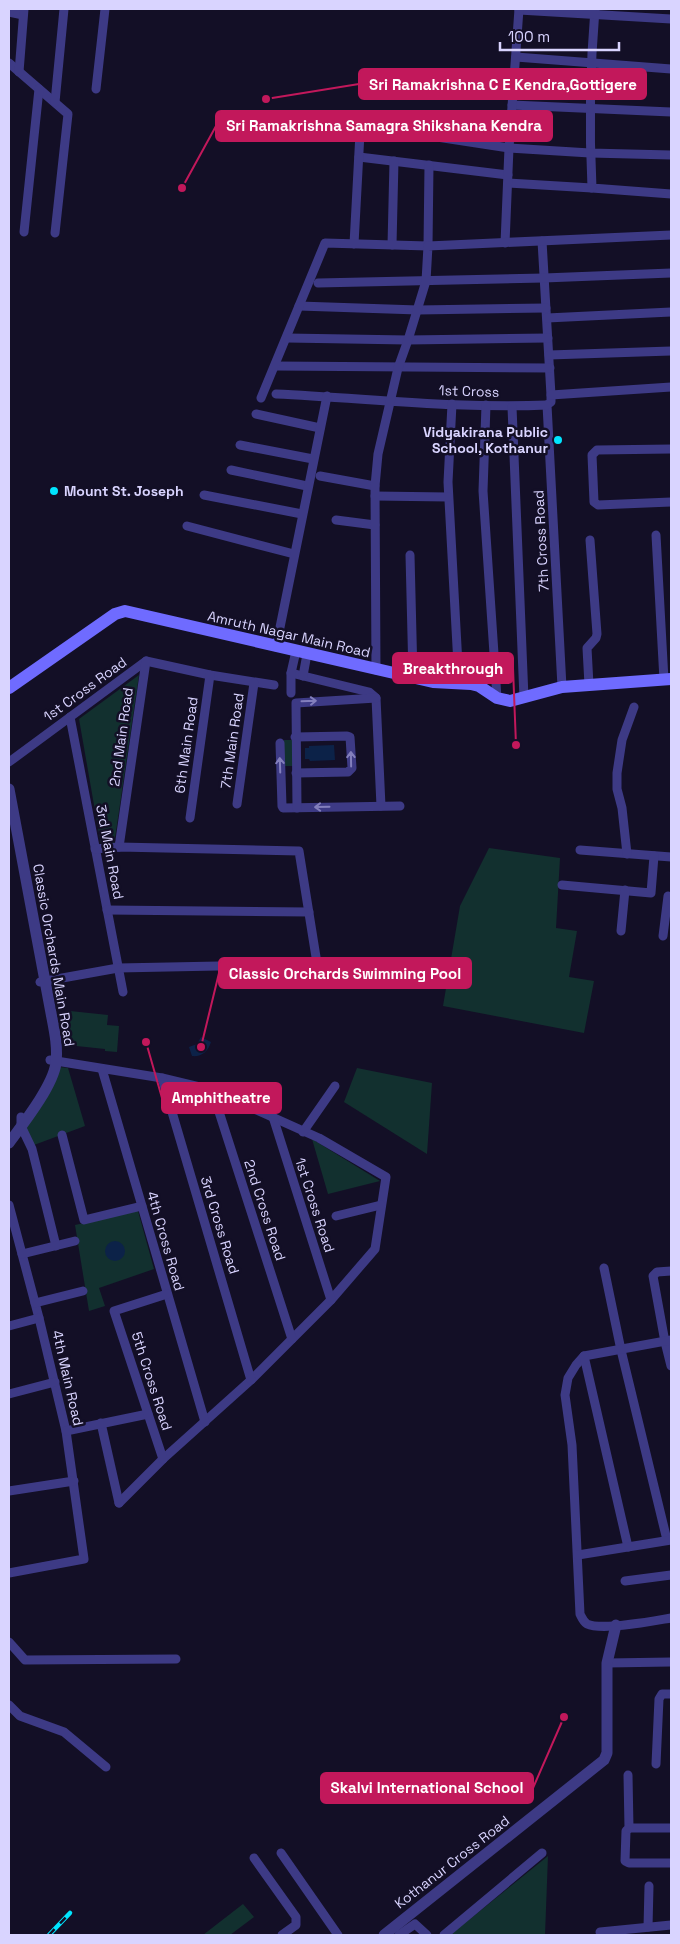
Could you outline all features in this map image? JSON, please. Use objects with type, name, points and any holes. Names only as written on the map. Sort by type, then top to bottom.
[{"type":"main road","name":"Amruth Nagar Main Road","points":[[9,688],[115,614],[121,612],[130,612],[433,682],[479,686],[497,698],[510,700],[562,687],[668,680]]},
{"type":"street","points":[[55,102],[64,9]]},
{"type":"street","points":[[96,89],[105,9]]},
{"type":"street","points":[[505,243],[509,148],[519,9],[595,12],[671,20]]},
{"type":"street","points":[[9,12],[24,12],[20,72]]},
{"type":"street","points":[[592,188],[590,108],[595,12]]},
{"type":"street","points":[[516,57],[671,69]]},
{"type":"street","points":[[9,63],[68,114],[55,233]]},
{"type":"street","points":[[24,232],[39,88]]},
{"type":"street","points":[[512,105],[671,112]]},
{"type":"street","points":[[354,244],[360,133],[363,128],[369,126],[509,148],[590,154],[671,155]]},
{"type":"street","points":[[359,157],[429,165],[508,179],[671,194]]},
{"type":"street","points":[[392,245],[394,161]]},
{"type":"street","points":[[376,670],[375,486],[378,454],[398,368],[426,281],[429,165]]},
{"type":"street","points":[[261,398],[325,243],[428,246],[671,235]]},
{"type":"street","points":[[542,241],[551,395],[671,387]]},
{"type":"street","points":[[318,283],[671,273]]},
{"type":"street","points":[[300,306],[418,310],[546,308]]},
{"type":"street","points":[[547,318],[671,312]]},
{"type":"street","points":[[287,338],[408,340],[548,338]]},
{"type":"street","points":[[549,355],[671,351]]},
{"type":"street","points":[[275,366],[550,368]]},
{"type":"street","points":[[276,394],[327,396],[390,402]]},
{"type":"street","name":"7th Cross Road","points":[[551,395],[551,402],[547,405],[562,687]]},
{"type":"street","points":[[276,646],[327,396]]},
{"type":"street","name":"1st Cross","points":[[390,402],[512,407],[547,405]]},
{"type":"street","points":[[452,404],[448,497],[459,683]]},
{"type":"street","points":[[486,405],[483,490],[497,698]]},
{"type":"street","points":[[512,407],[524,698]]},
{"type":"street","points":[[256,414],[320,428]]},
{"type":"street","points":[[240,445],[313,459]]},
{"type":"street","points":[[671,449],[597,450],[592,455],[594,502],[598,505],[671,502]]},
{"type":"street","points":[[231,470],[308,486]]},
{"type":"street","points":[[320,476],[375,486]]},
{"type":"street","points":[[204,495],[302,514]]},
{"type":"street","points":[[375,496],[448,497]]},
{"type":"street","points":[[336,520],[375,525]]},
{"type":"street","points":[[187,526],[294,554]]},
{"type":"street","points":[[656,535],[668,680]]},
{"type":"street","points":[[589,685],[586,648],[596,638],[597,634],[590,540]]},
{"type":"street","points":[[410,555],[413,676]]},
{"type":"street","points":[[291,693],[291,673],[302,653]]},
{"type":"street","points":[[302,653],[302,676]]},
{"type":"street","name":"1st Cross Road","points":[[9,762],[146,661],[210,675],[274,685]]},
{"type":"street","name":"2nd Main Road","points":[[118,847],[146,661]]},
{"type":"street","points":[[291,673],[369,692],[376,698],[381,806]]},
{"type":"street","name":"6th Main Road","points":[[190,818],[210,675]]},
{"type":"street","name":"7th Main Road","points":[[237,804],[254,683]]},
{"type":"street","points":[[297,808],[296,703],[376,698]]},
{"type":"street","points":[[627,854],[622,808],[617,789],[617,773],[622,740],[634,707]]},
{"type":"street","name":"3rd Main Road","points":[[70,717],[123,992]]},
{"type":"street","points":[[295,737],[347,736],[351,740],[352,768],[348,772],[296,773]]},
{"type":"street","points":[[280,743],[283,808],[400,806]]},
{"type":"street","name":"Classic Orchards Main Road","points":[[9,789],[42,982]]},
{"type":"street","name":"Classic Orchards Main Road","points":[[9,820],[56,1045],[44,1092],[21,1122],[9,1142]]},
{"type":"street","points":[[95,849],[118,847],[299,851],[320,982]]},
{"type":"street","points":[[580,850],[671,857]]},
{"type":"street","points":[[651,893],[654,856]]},
{"type":"street","points":[[562,885],[670,896],[663,936]]},
{"type":"street","points":[[621,931],[625,890]]},
{"type":"street","points":[[107,910],[309,912]]},
{"type":"street","points":[[42,982],[118,968],[318,964]]},
{"type":"street","points":[[53,1060],[162,1078],[212,1090],[320,1138],[386,1177],[375,1249],[331,1300],[252,1380],[163,1459],[119,1502],[102,1423]]},
{"type":"street","name":"4th Cross Road","points":[[102,1069],[205,1422]]},
{"type":"street","name":"3rd Cross Road","points":[[162,1078],[252,1380]]},
{"type":"street","points":[[303,1132],[335,1086]]},
{"type":"street","name":"2nd Cross Road","points":[[212,1090],[292,1339]]},
{"type":"street","name":"1st Cross Road","points":[[273,1117],[331,1300]]},
{"type":"street","points":[[21,1122],[32,1149],[56,1246]]},
{"type":"street","name":"Classic Orchards Main Road","points":[[9,1133],[21,1122]]},
{"type":"street","points":[[62,1135],[84,1220],[142,1206]]},
{"type":"street","name":"4th Main Road","points":[[9,1205],[66,1431],[84,1559],[9,1573]]},
{"type":"street","points":[[336,1216],[381,1205]]},
{"type":"street","points":[[22,1254],[76,1241]]},
{"type":"street","points":[[578,1555],[669,1540],[621,1350],[604,1268]]},
{"type":"street","points":[[671,1271],[657,1272],[653,1276],[668,1341],[671,1366]]},
{"type":"street","points":[[35,1303],[83,1291]]},
{"type":"street","name":"5th Cross Road","points":[[163,1459],[114,1311],[168,1294]]},
{"type":"street","points":[[9,1326],[39,1318]]},
{"type":"street","points":[[668,1341],[584,1356],[568,1378],[565,1395],[572,1445],[580,1614],[584,1621],[591,1625],[616,1626],[671,1618]]},
{"type":"street","points":[[584,1356],[628,1547]]},
{"type":"street","points":[[9,1394],[55,1382]]},
{"type":"street","points":[[66,1431],[148,1414]]},
{"type":"street","points":[[9,1491],[74,1481]]},
{"type":"street","points":[[624,1581],[671,1575]]},
{"type":"street","name":"Kothanur Cross Road","points":[[384,1935],[604,1760],[607,1753],[607,1663],[616,1626]]},
{"type":"street","points":[[9,1642],[25,1660],[176,1659]]},
{"type":"street","points":[[607,1663],[671,1662]]},
{"type":"street","points":[[656,1764],[659,1699],[662,1694],[671,1694]]},
{"type":"street","points":[[9,1705],[20,1716],[64,1732],[106,1767]]},
{"type":"street","points":[[628,1775],[629,1828],[626,1831],[626,1862],[671,1863]]},
{"type":"street","points":[[629,1828],[671,1828]]},
{"type":"street","points":[[444,1935],[542,1852]]},
{"type":"street","points":[[281,1853],[338,1935]]},
{"type":"street","points":[[254,1858],[296,1917],[296,1925],[282,1935]]},
{"type":"street","points":[[648,1927],[649,1886]]},
{"type":"street","points":[[399,1935],[415,1924],[427,1935]]},
{"type":"street","points":[[600,1932],[671,1925]]},
{"type":"green space","points":[[139,675],[114,845],[101,845],[79,719]]},
{"type":"green space","points":[[284,740],[292,740],[293,766],[284,766]]},
{"type":"green space","points":[[489,848],[560,858],[556,928],[577,931],[569,977],[594,981],[584,1033],[443,1006],[460,906]]},
{"type":"green space","points":[[70,1011],[108,1015],[107,1025],[119,1026],[117,1052],[67,1045]]},
{"type":"green space","points":[[59,1067],[68,1068],[85,1126],[34,1145],[24,1128]]},
{"type":"green space","points":[[357,1068],[432,1083],[427,1154],[344,1102]]},
{"type":"green space","points":[[312,1139],[380,1181],[328,1194]]},
{"type":"green space","points":[[138,1211],[154,1269],[99,1288],[105,1306],[89,1311],[75,1225]]},
{"type":"green space","points":[[548,1856],[545,1935],[450,1935]]},
{"type":"green space","points":[[243,1904],[254,1917],[230,1935],[203,1935]]},
{"type":"water","points":[[334,745],[335,760],[310,761],[305,759],[305,748],[309,748],[309,746]]},
{"type":"water","points":[[201,1037],[211,1042],[210,1046],[204,1053],[192,1056],[189,1047],[197,1044]]},
{"type":"water","points":[[115,1241],[122,1244],[125,1251],[122,1258],[115,1261],[108,1258],[105,1251],[108,1244]]},
{"type":"railway","points":[[49,1935],[70,1913]]},
{"type":"place","name":"Sri Ramakrishna C E Kendra,Gottigere","points":[[266,99]]},
{"type":"place","name":"Sri Ramakrishna Samagra Shikshana Kendra","points":[[182,188]]},
{"type":"place","name":"Vidyakirana Public School, Kothanur","points":[[558,440]]},
{"type":"place","name":"Mount St. Joseph","points":[[54,491]]},
{"type":"place","name":"Breakthrough","points":[[516,745]]},
{"type":"place","name":"Amphitheatre","points":[[146,1042]]},
{"type":"place","name":"Classic Orchards Swimming Pool","points":[[201,1047]]},
{"type":"place","name":"Skalvi International School","points":[[564,1717]]}]
